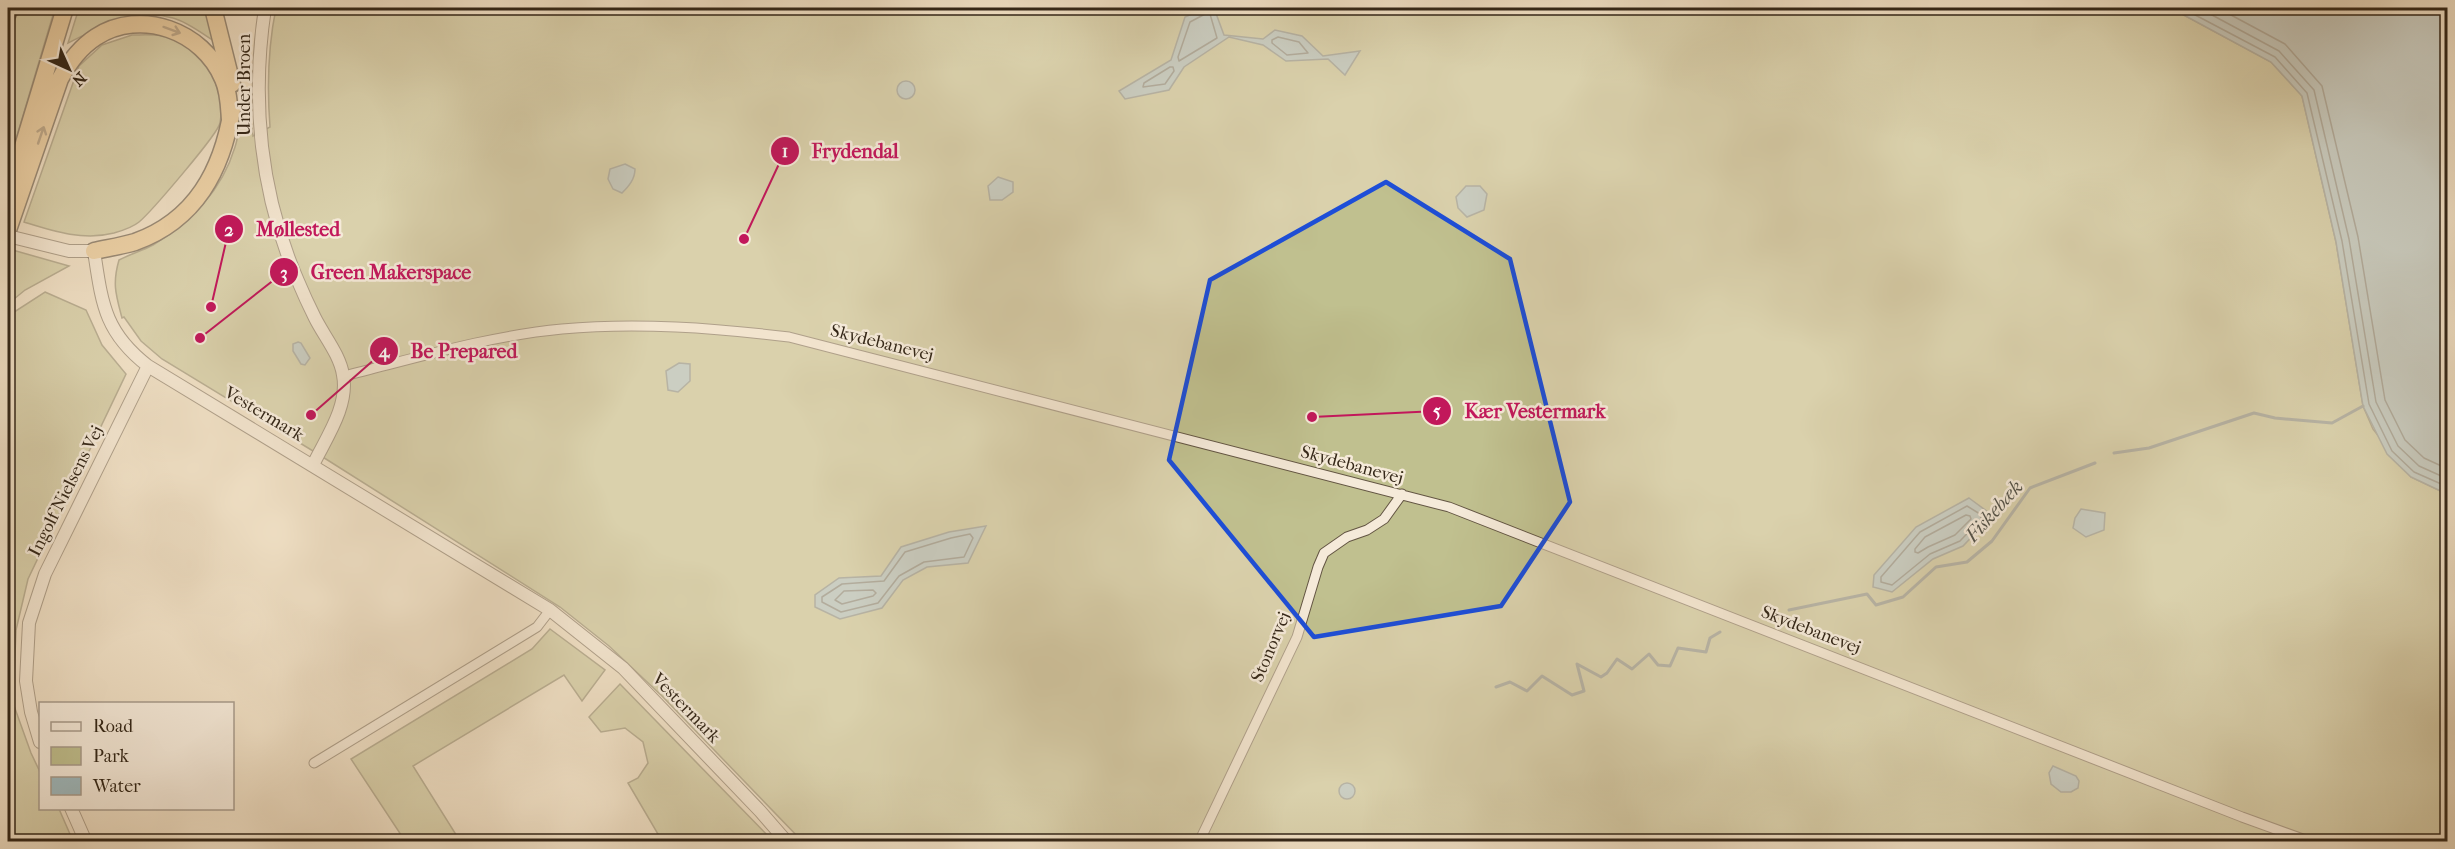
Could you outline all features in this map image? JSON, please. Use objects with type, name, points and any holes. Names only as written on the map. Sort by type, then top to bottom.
[{"type":"highway","points":[[8,13],[10,8]]},
{"type":"highway","points":[[8,196],[65,8]]},
{"type":"highway","points":[[94,251],[135,242],[158,231],[180,217],[210,180],[226,141],[233,100],[232,86],[213,8]]},
{"type":"highway","points":[[8,230],[60,79],[69,62],[82,47],[97,36],[114,28],[143,24],[171,29],[188,37],[209,56],[224,80],[229,99],[230,120]]},
{"type":"street","name":"Under Broen","points":[[265,8],[258,83],[258,116],[270,194],[277,226],[297,279],[337,357],[344,376]]},
{"type":"street","points":[[8,236],[69,251],[94,251]]},
{"type":"street","name":"Vestermark","points":[[94,251],[106,312],[117,337],[129,351],[148,366],[550,610],[623,668],[787,842]]},
{"type":"street","name":"Skydebanevej","points":[[344,376],[467,345],[560,329],[615,326],[726,329],[789,337],[1402,494],[1463,512],[2311,842]]},
{"type":"street","name":"Ingolf Nielsens Vej","points":[[39,739],[31,712],[26,681],[29,623],[45,574],[148,366]]},
{"type":"street","points":[[313,465],[338,413],[343,398],[344,376]]},
{"type":"street","name":"Stonorvej","points":[[1198,842],[1297,637],[1324,552],[1347,537],[1367,530],[1383,519],[1402,494]]},
{"type":"street","points":[[314,763],[537,627],[550,610]]},
{"type":"street","points":[[73,810],[86,842]]},
{"type":"highlighted area","points":[[1386,182],[1510,259],[1570,502],[1501,606],[1314,637],[1169,460],[1210,280]]},
{"type":"green space","points":[[20,8],[55,8],[8,166],[8,35]]},
{"type":"green space","points":[[79,8],[207,8],[217,43],[179,20],[159,15],[145,15],[119,20],[68,43]]},
{"type":"green space","points":[[276,8],[2154,8],[2182,14],[2271,62],[2302,96],[2336,242],[2363,406],[2373,429],[2411,477],[2447,494],[2447,841],[802,841],[662,696],[609,646],[560,607],[318,454],[162,359],[141,341],[124,317],[122,318],[116,289],[119,260],[167,236],[203,204],[229,163],[238,137],[242,106],[249,106],[253,136],[270,127],[269,68]]},
{"type":"green space","points":[[132,35],[159,35],[173,38],[185,43],[202,58],[218,90],[221,112],[220,123],[216,130],[197,157],[156,204],[139,222],[130,227],[114,233],[91,236],[57,232],[24,222],[79,66],[102,45]]},
{"type":"green space","points":[[9,249],[69,266],[25,290],[8,304]]},
{"type":"green space","points":[[45,292],[86,310],[102,345],[126,374],[28,579],[16,630],[13,703],[39,770],[39,810],[59,810],[73,841],[8,841],[8,316]]},
{"type":"green space","points":[[550,629],[605,670],[582,701],[564,675],[413,766],[460,841],[405,841],[351,759],[532,649]]},
{"type":"green space","points":[[620,684],[773,841],[662,841],[628,783],[638,778],[648,763],[643,742],[625,728],[601,732],[589,717]]},
{"type":"water","points":[[1206,8],[1214,8],[1224,35],[1263,39],[1275,30],[1302,36],[1323,56],[1360,51],[1345,75],[1328,59],[1286,61],[1263,45],[1229,37],[1184,67],[1169,90],[1125,99],[1119,91],[1171,60],[1185,17]]},
{"type":"water","points":[[2154,8],[2447,8],[2447,494],[2411,477],[2387,454],[2363,406],[2336,242],[2302,96],[2271,62],[2182,14]]},
{"type":"water","points":[[906,81],[912,84],[915,90],[912,96],[906,99],[900,96],[897,90],[900,84]]},
{"type":"water","points":[[625,164],[635,169],[635,173],[622,193],[613,189],[608,179],[610,169]]},
{"type":"water","points":[[998,177],[1013,182],[1013,192],[1002,200],[990,200],[988,186]]},
{"type":"water","points":[[1466,186],[1480,186],[1487,194],[1484,210],[1467,217],[1458,208],[1456,197]]},
{"type":"water","points":[[298,342],[310,358],[305,365],[301,364],[293,351],[293,344]]},
{"type":"water","points":[[679,363],[690,364],[690,381],[678,392],[668,390],[666,371]]},
{"type":"water","points":[[1969,498],[1988,512],[1986,522],[1963,546],[1933,559],[1892,592],[1873,587],[1874,575],[1916,527]]},
{"type":"water","points":[[2081,509],[2105,513],[2104,530],[2086,537],[2073,528],[2075,518]]},
{"type":"water","points":[[986,526],[968,563],[927,567],[903,580],[882,608],[840,619],[815,607],[815,595],[839,578],[881,576],[901,547],[949,532]]},
{"type":"water","points":[[2053,766],[2076,776],[2079,781],[2078,788],[2071,792],[2061,792],[2051,784],[2049,773]]},
{"type":"water","points":[[1347,783],[1353,785],[1355,791],[1353,797],[1347,799],[1341,797],[1339,791],[1341,785]]},
{"type":"waterway","name":"Fiskebæk","points":[[2114,453],[2149,448],[2254,413],[2275,418],[2332,423],[2363,406]]},
{"type":"waterway","name":"Fiskebæk","points":[[1789,610],[1867,594],[1876,605],[1903,597],[1936,567],[1967,562],[1992,541],[2030,488],[2095,463]]},
{"type":"waterway","name":"Fiskebæk","points":[[1496,687],[1510,682],[1527,691],[1542,676],[1572,695],[1584,691],[1577,664],[1601,677],[1607,673],[1617,659],[1632,669],[1649,654],[1658,665],[1670,666],[1678,648],[1706,652],[1710,638],[1720,632]]},
{"type":"place","name":"Frydendal","points":[[744,239]]},
{"type":"place","name":"Møllested","points":[[211,307]]},
{"type":"place","name":"Green Makerspace","points":[[200,338]]},
{"type":"place","name":"Be Prepared","points":[[311,415]]},
{"type":"place","name":"Kær Vestermark","points":[[1312,417]]}]
